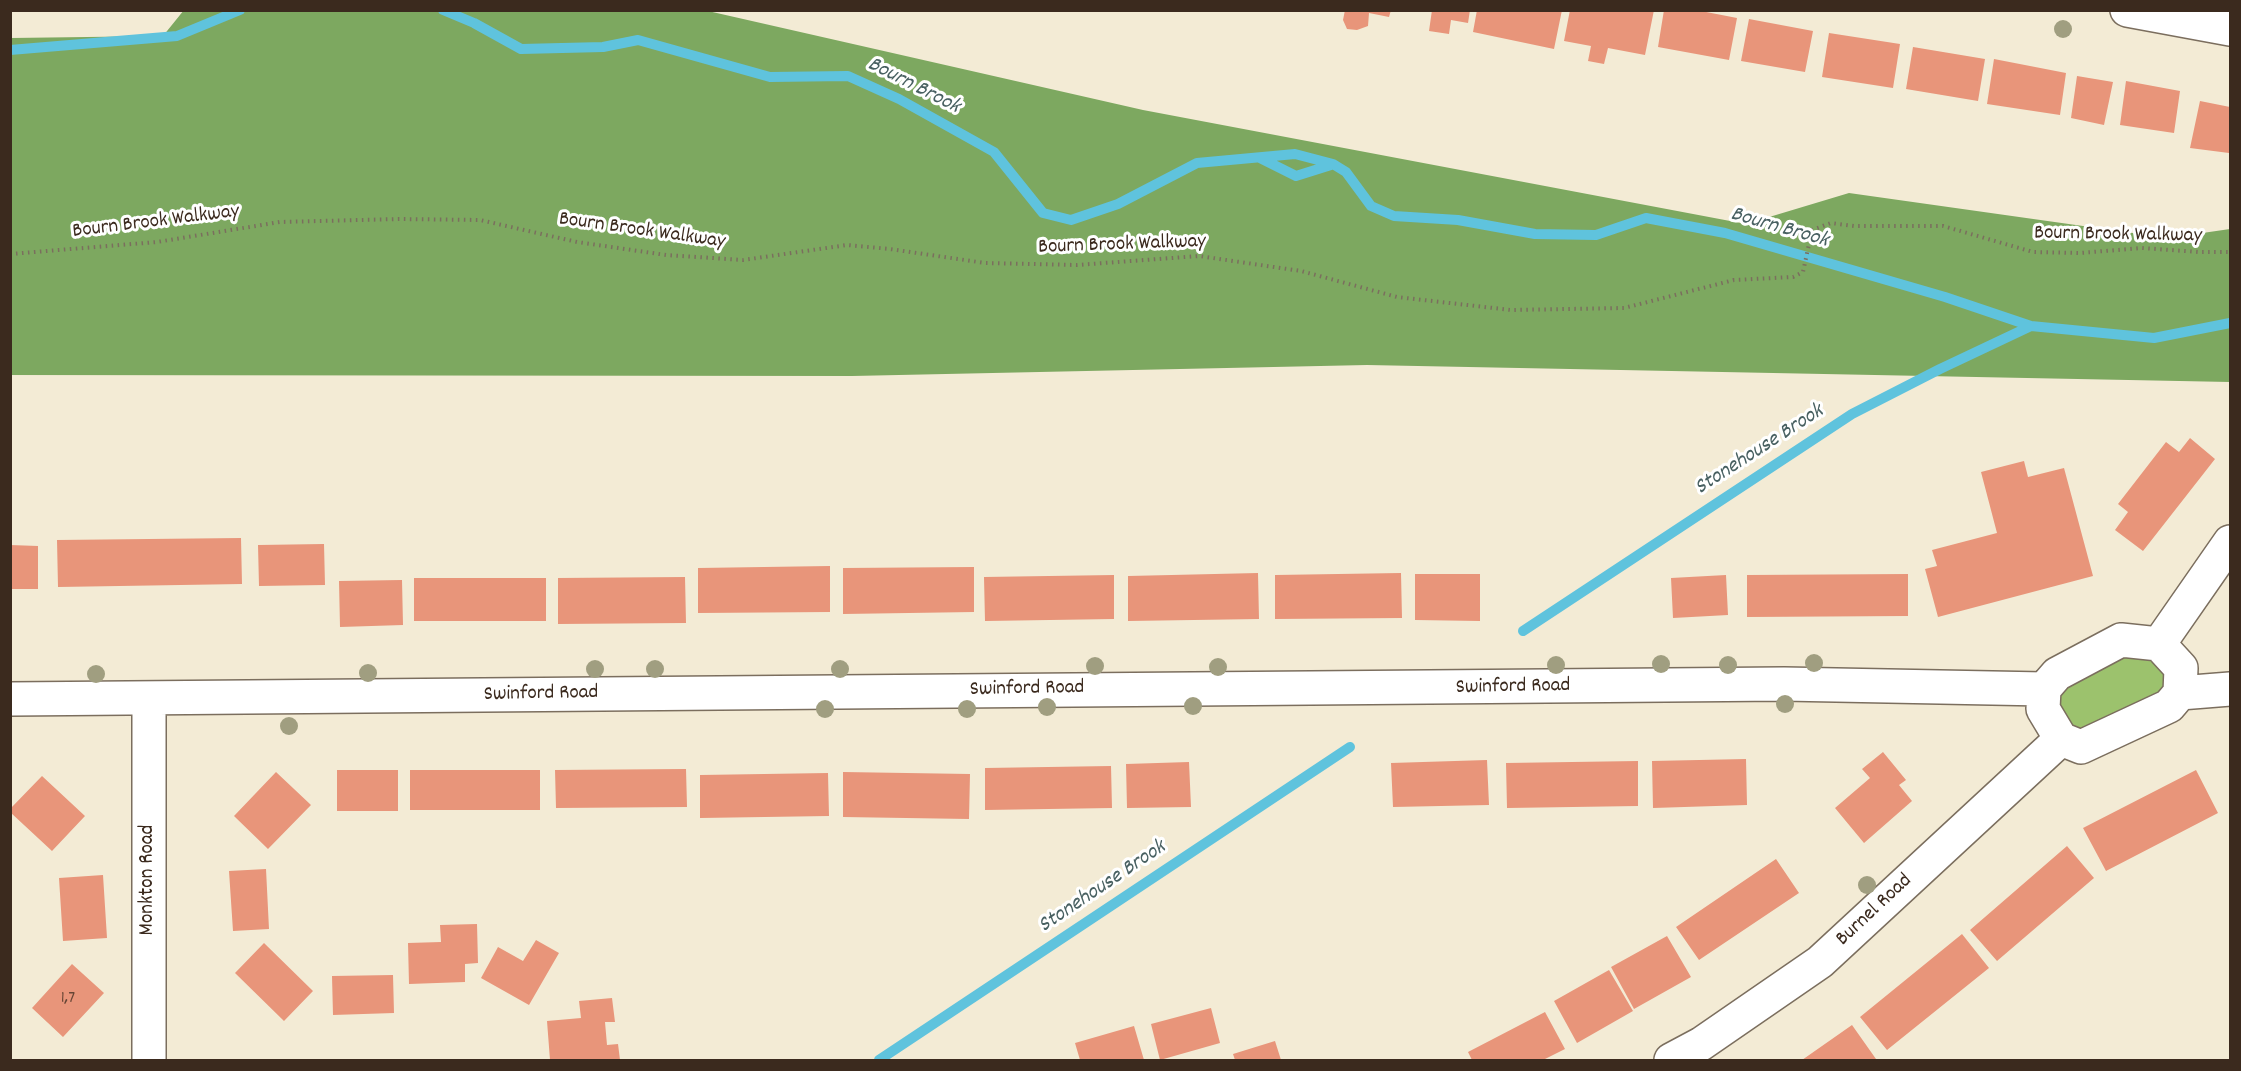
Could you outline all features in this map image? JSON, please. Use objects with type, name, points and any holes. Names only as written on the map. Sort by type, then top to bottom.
[{"type":"street","points":[[2127,10],[2230,29]]},
{"type":"street","points":[[2159,644],[2230,542]]},
{"type":"street","points":[[2121,640],[2159,644],[2181,668],[2180,693],[2169,706],[2081,747],[2061,739],[2043,709],[2044,688],[2056,674],[2121,640]]},
{"type":"street","name":"Swinford Road","points":[[10,699],[1784,684],[2044,688]]},
{"type":"street","points":[[2180,693],[2230,689]]},
{"type":"street","name":"Monkton Road","points":[[149,699],[149,1060]]},
{"type":"street","name":"Burnel Road","points":[[1671,1060],[1701,1044],[1820,962],[2061,739]]},
{"type":"path","name":"Bourn Brook Walkway","points":[[10,254],[157,242],[280,222],[480,219],[577,242],[666,255],[743,260],[847,245],[985,263],[1077,265],[1199,256],[1301,271],[1397,297],[1511,310],[1624,308],[1734,280],[1793,277],[1803,272],[1812,231],[1831,223],[1854,226],[1943,226],[2033,252],[2080,253],[2142,248],[2230,252]]},
{"type":"green space","points":[[184,10],[708,11],[1143,110],[1746,224],[1849,193],[2168,238],[2230,229],[2230,382],[1367,365],[852,376],[11,375],[11,38],[163,36]]},
{"type":"green space","points":[[2123,647],[2157,649],[2173,692],[2078,740],[2048,705],[2058,677]]},
{"type":"building","points":[[1345,10],[1391,10],[1389,17],[1369,13],[1368,26],[1357,30],[1347,29],[1343,20]]},
{"type":"building","points":[[1432,10],[1470,10],[1468,23],[1451,20],[1449,34],[1429,31]]},
{"type":"building","points":[[1477,10],[1562,10],[1554,49],[1473,32]]},
{"type":"building","points":[[1570,10],[1654,10],[1645,55],[1608,48],[1604,64],[1588,61],[1591,46],[1564,41]]},
{"type":"building","points":[[1664,10],[1696,10],[1737,18],[1729,60],[1658,47]]},
{"type":"building","points":[[1749,19],[1813,31],[1805,72],[1741,61]]},
{"type":"building","points":[[1829,33],[1900,44],[1893,88],[1822,77]]},
{"type":"building","points":[[1913,47],[1985,59],[1978,101],[1906,89]]},
{"type":"building","points":[[1994,59],[2066,73],[2060,115],[1987,104]]},
{"type":"building","points":[[2077,76],[2113,82],[2104,125],[2071,118]]},
{"type":"building","points":[[2126,81],[2180,91],[2174,133],[2120,125]]},
{"type":"building","points":[[2200,101],[2230,107],[2229,153],[2190,148]]},
{"type":"building","points":[[2190,438],[2215,459],[2143,551],[2115,530],[2128,512],[2118,504],[2166,442],[2179,452]]},
{"type":"building","points":[[2024,461],[2028,477],[2064,468],[2093,576],[1938,617],[1925,569],[1937,566],[1932,550],[1997,533],[1981,472]]},
{"type":"building","points":[[241,538],[242,584],[58,587],[57,540]]},
{"type":"building","points":[[324,544],[325,585],[259,586],[258,545]]},
{"type":"building","points":[[10,545],[38,546],[38,589],[10,589]]},
{"type":"building","points":[[830,566],[830,612],[698,613],[698,568]]},
{"type":"building","points":[[974,567],[974,612],[843,614],[843,568]]},
{"type":"building","points":[[1258,573],[1259,619],[1128,621],[1128,576]]},
{"type":"building","points":[[1401,573],[1402,618],[1275,619],[1275,575]]},
{"type":"building","points":[[1415,574],[1480,574],[1480,621],[1415,620]]},
{"type":"building","points":[[1908,574],[1908,616],[1747,617],[1747,575]]},
{"type":"building","points":[[1114,575],[1114,619],[985,621],[984,577]]},
{"type":"building","points":[[1726,575],[1728,615],[1673,618],[1671,578]]},
{"type":"building","points":[[685,577],[686,623],[558,624],[558,578]]},
{"type":"building","points":[[414,578],[546,578],[546,621],[414,621]]},
{"type":"building","points":[[402,580],[403,625],[340,627],[339,581]]},
{"type":"building","points":[[1883,752],[1906,780],[1899,785],[1912,801],[1864,843],[1835,808],[1870,778],[1862,769]]},
{"type":"building","points":[[1746,759],[1747,805],[1653,808],[1652,761]]},
{"type":"building","points":[[1487,760],[1489,805],[1393,807],[1391,763]]},
{"type":"building","points":[[1638,761],[1638,806],[1507,808],[1506,763]]},
{"type":"building","points":[[1189,762],[1191,807],[1127,808],[1126,764]]},
{"type":"building","points":[[1111,766],[1112,808],[985,810],[985,768]]},
{"type":"building","points":[[686,769],[687,807],[556,808],[555,770]]},
{"type":"building","points":[[337,770],[398,770],[398,811],[337,811]]},
{"type":"building","points":[[410,770],[540,770],[540,810],[410,810]]},
{"type":"building","points":[[2196,770],[2218,813],[2106,871],[2083,828]]},
{"type":"building","points":[[276,772],[311,805],[268,849],[234,816]]},
{"type":"building","points":[[843,772],[970,774],[969,819],[843,817]]},
{"type":"building","points":[[828,773],[829,816],[700,818],[700,775]]},
{"type":"building","points":[[42,776],[85,816],[52,851],[10,812],[10,809]]},
{"type":"building","points":[[2067,846],[2094,878],[1997,961],[1970,930]]},
{"type":"building","points":[[1776,859],[1799,893],[1699,960],[1676,927]]},
{"type":"building","points":[[266,869],[269,929],[233,931],[229,871]]},
{"type":"building","points":[[103,875],[107,938],[63,941],[59,878]]},
{"type":"building","points":[[477,924],[478,963],[465,964],[465,982],[409,984],[408,943],[441,942],[440,925]]},
{"type":"building","points":[[1962,934],[1989,968],[1887,1050],[1860,1017]]},
{"type":"building","points":[[1667,936],[1691,977],[1634,1009],[1611,967]]},
{"type":"building","points":[[536,940],[559,953],[529,1005],[481,978],[498,947],[523,961]]},
{"type":"building","points":[[264,943],[313,991],[284,1021],[235,973]]},
{"type":"building","points":[[72,964],[104,993],[63,1037],[32,1008]]},
{"type":"building","points":[[1609,970],[1633,1011],[1577,1043],[1554,1001]]},
{"type":"building","points":[[393,975],[394,1013],[333,1015],[332,976]]},
{"type":"building","points":[[612,998],[615,1022],[605,1022],[607,1045],[618,1044],[620,1060],[550,1060],[547,1021],[581,1018],[579,1001]]},
{"type":"building","points":[[1211,1008],[1220,1043],[1160,1060],[1151,1024]]},
{"type":"building","points":[[1545,1012],[1565,1049],[1543,1060],[1472,1060],[1468,1052]]},
{"type":"building","points":[[1852,1025],[1876,1059],[1802,1060]]},
{"type":"building","points":[[1134,1026],[1144,1060],[1080,1060],[1075,1043]]},
{"type":"building","points":[[1275,1041],[1281,1060],[1235,1060],[1233,1054]]},
{"type":"waterway","name":"Bourn Brook","points":[[10,50],[177,36],[240,10]]},
{"type":"waterway","name":"Bourn Brook","points":[[443,10],[474,23],[521,49],[603,47],[638,40],[770,77],[848,76],[899,99],[994,152],[1043,213],[1071,220],[1118,204],[1197,163],[1295,154],[1333,164],[1346,172],[1371,206],[1394,216],[1458,220],[1535,234],[1596,235],[1646,218],[1725,233],[1945,297],[2031,326],[2154,338],[2230,323]]},
{"type":"waterway","name":"Bourn Brook","points":[[1260,158],[1296,176],[1331,165]]},
{"type":"waterway","name":"Stonehouse Brook","points":[[1523,631],[1852,414],[2031,326]]},
{"type":"waterway","name":"Stonehouse Brook","points":[[879,1060],[1350,747]]}]
